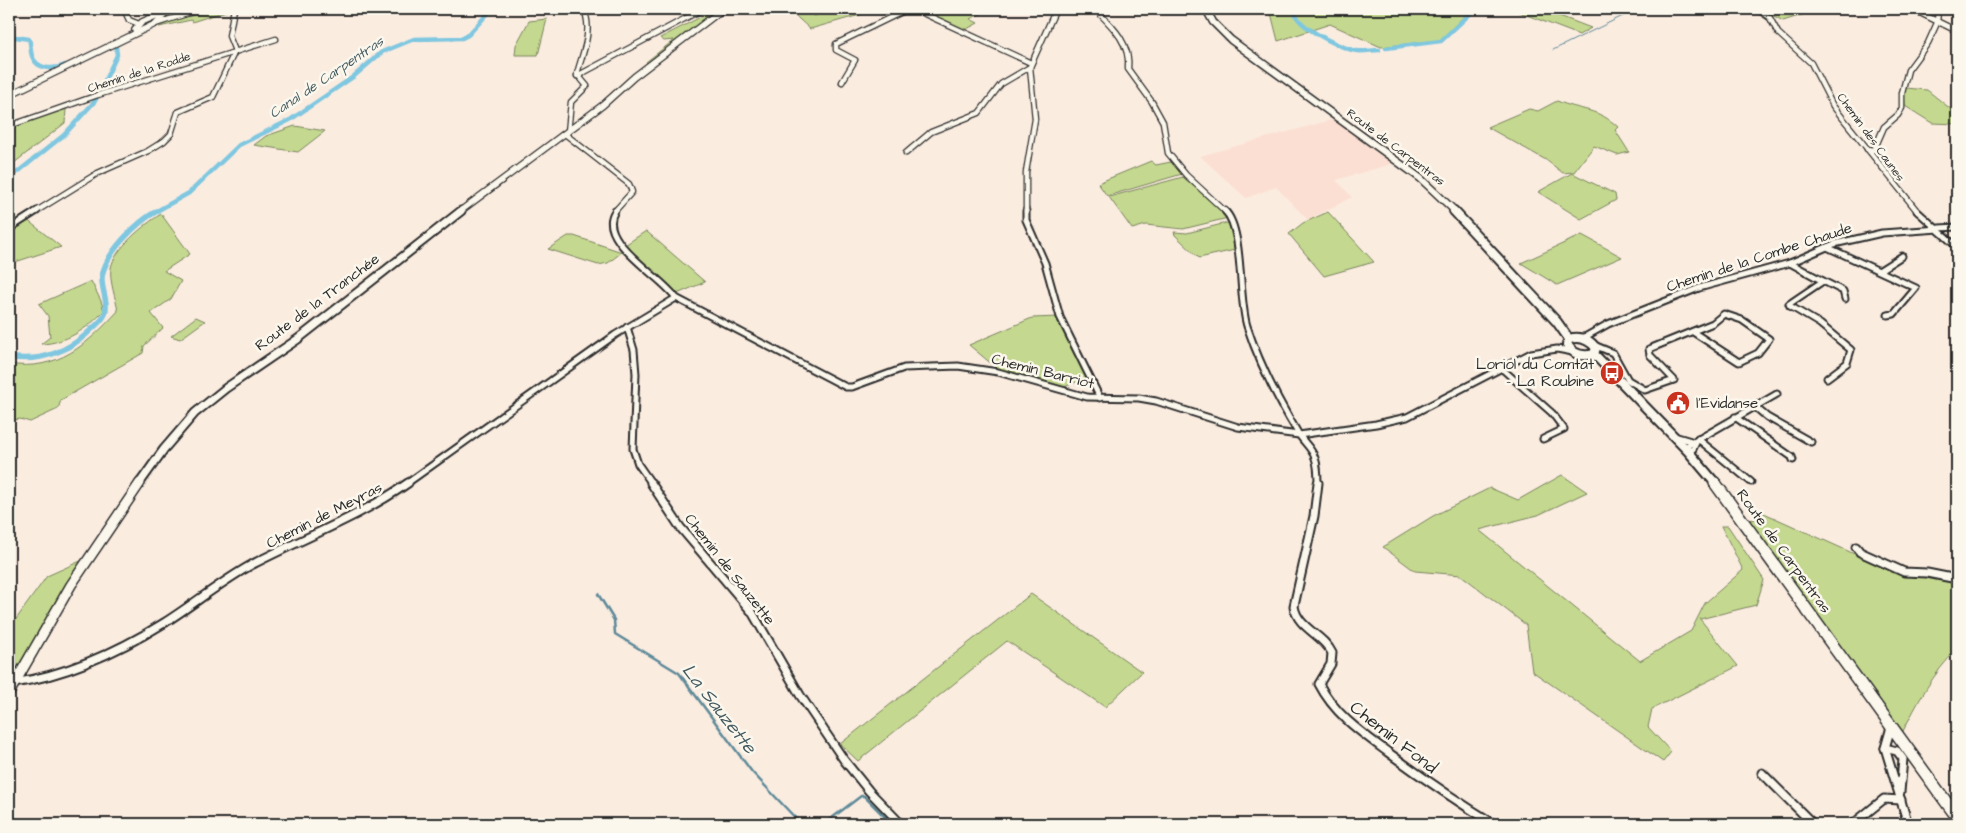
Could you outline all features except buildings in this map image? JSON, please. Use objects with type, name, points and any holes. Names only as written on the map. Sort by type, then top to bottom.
[{"type":"main road","name":"Route de Carpentras","points":[[1206,9],[1213,22],[1231,40],[1433,189],[1557,322]]},
{"type":"main road","points":[[1557,322],[1574,339],[1594,348],[1584,356],[1573,352],[1574,339]]},
{"type":"main road","name":"Route de Carpentras","points":[[1594,348],[1641,404]]},
{"type":"main road","name":"Route de Carpentras","points":[[1584,356],[1688,446],[1891,726]]},
{"type":"main road","points":[[1891,726],[1957,817]]},
{"type":"street","points":[[109,9],[126,10],[128,18],[146,27]]},
{"type":"street","points":[[132,21],[156,21],[202,9]]},
{"type":"street","points":[[9,229],[98,173],[148,151],[164,141],[171,134],[178,112],[213,97],[235,51],[229,36],[234,9]]},
{"type":"street","points":[[577,76],[580,59],[588,40],[588,22],[584,9]]},
{"type":"street","points":[[577,76],[703,9]]},
{"type":"street","name":"Route de la Tranchée","points":[[9,693],[71,585],[164,449],[185,422],[226,388],[298,339],[445,223],[603,105],[634,77],[723,9]]},
{"type":"street","points":[[842,82],[855,60],[851,56],[836,50],[836,44],[908,9]]},
{"type":"street","points":[[914,9],[1030,65]]},
{"type":"street","points":[[1056,9],[1030,65],[1036,119],[1025,183],[1026,220],[1045,263],[1060,317],[1100,398]]},
{"type":"street","points":[[1095,9],[1127,49],[1130,59],[1128,69],[1152,102],[1163,122],[1168,153],[1186,175],[1228,214],[1232,221],[1240,266],[1241,300],[1250,333],[1265,371],[1299,434]]},
{"type":"street","name":"Chemin des Caunes","points":[[1757,9],[1770,18],[1778,33],[1811,63],[1833,106],[1904,197],[1957,247]]},
{"type":"street","points":[[1912,9],[1957,31]]},
{"type":"street","points":[[1867,149],[1874,150],[1884,127],[1898,115],[1902,108],[1902,93],[1907,80],[1908,70],[1928,43],[1937,22],[1938,9]]},
{"type":"street","points":[[122,39],[146,20],[169,10]]},
{"type":"street","points":[[9,95],[73,66],[146,27],[169,10]]},
{"type":"street","name":"Chemin de la Rodde","points":[[9,126],[100,94],[276,39]]},
{"type":"street","points":[[906,153],[931,132],[979,113],[1001,84],[1030,65]]},
{"type":"street","points":[[577,76],[587,86],[572,102],[566,133],[629,184],[632,192],[611,216],[611,230],[623,246],[671,290],[676,298]]},
{"type":"street","name":"Chemin de la Combe Chaude","points":[[1574,339],[1594,333],[1608,324],[1699,288],[1790,263],[1827,247],[1865,236],[1957,227]]},
{"type":"street","points":[[1827,247],[1916,288],[1894,314],[1888,315]]},
{"type":"street","points":[[1880,270],[1902,256]]},
{"type":"street","points":[[1790,263],[1843,291],[1845,299]]},
{"type":"street","points":[[1823,281],[1788,304],[1820,324],[1851,350],[1850,360],[1835,375],[1827,378]]},
{"type":"street","name":"Chemin Barriot","points":[[676,298],[846,388],[852,388],[904,368],[958,366],[998,372],[1087,397],[1139,398],[1156,401],[1238,427],[1299,434],[1376,424],[1407,417],[1500,367],[1531,353],[1557,349],[1573,352]]},
{"type":"street","name":"Chemin de Meyras","points":[[14,683],[46,678],[113,651],[162,624],[252,565],[381,502],[627,328],[676,298]]},
{"type":"street","points":[[1594,333],[1594,348],[1606,350],[1616,356],[1625,375],[1633,384],[1641,389],[1652,390],[1674,380],[1650,355],[1649,349],[1713,323],[1726,314],[1740,319],[1769,339],[1758,352],[1739,362],[1693,332]]},
{"type":"street","name":"Chemin de Sauzette","points":[[627,328],[630,334],[635,364],[634,458],[680,527],[752,612],[800,695],[844,760],[869,791],[902,824]]},
{"type":"street","name":"Chemin Barriot","points":[[1557,349],[1574,339]]},
{"type":"street","points":[[1500,367],[1552,413],[1564,428],[1543,439]]},
{"type":"street","points":[[1698,439],[1693,449],[1688,446],[1698,439],[1735,417],[1776,394]]},
{"type":"street","points":[[1754,406],[1767,417],[1811,442]]},
{"type":"street","points":[[1735,417],[1792,457],[1793,460]]},
{"type":"street","name":"Chemin Fond","points":[[1299,434],[1311,447],[1316,459],[1318,492],[1313,522],[1302,561],[1294,607],[1296,617],[1329,647],[1333,655],[1331,663],[1319,684],[1324,695],[1346,722],[1445,795],[1494,824]]},
{"type":"street","points":[[1698,439],[1751,482]]},
{"type":"street","points":[[1856,548],[1860,552],[1893,569],[1957,579]]},
{"type":"street","points":[[1891,726],[1885,748],[1908,824]]},
{"type":"street","points":[[1885,748],[1897,751],[1903,759],[1900,798]]},
{"type":"street","points":[[1762,773],[1813,824]]},
{"type":"street","points":[[1853,824],[1884,799],[1900,798]]},
{"type":"shaded area","points":[[1335,119],[1395,163],[1336,180],[1352,197],[1308,220],[1276,187],[1246,198],[1200,156]]},
{"type":"green space","points":[[206,9],[232,9],[192,22],[191,20],[159,27],[187,13]]},
{"type":"green space","points":[[716,9],[721,9],[649,64],[646,62],[674,40],[664,41],[660,38]]},
{"type":"green space","points":[[788,9],[803,9],[815,16],[826,11],[848,14],[867,13],[810,29]]},
{"type":"green space","points":[[919,9],[991,9],[970,19],[978,23],[965,30]]},
{"type":"green space","points":[[1270,9],[1472,9],[1440,40],[1381,47],[1330,24],[1278,41]]},
{"type":"green space","points":[[1511,9],[1541,9],[1591,28],[1579,35]]},
{"type":"green space","points":[[1761,9],[1821,9],[1783,21]]},
{"type":"green space","points":[[547,19],[538,55],[515,55],[516,45],[529,21]]},
{"type":"green space","points":[[1906,88],[1927,90],[1957,114],[1957,124],[1932,123],[1905,106],[1904,93]]},
{"type":"green space","points":[[1557,101],[1596,113],[1611,121],[1618,127],[1615,130],[1629,152],[1617,155],[1594,146],[1574,172],[1563,173],[1546,160],[1487,127],[1529,109],[1538,111]]},
{"type":"green space","points":[[66,109],[65,123],[9,167],[9,133],[20,124]]},
{"type":"green space","points":[[295,126],[325,131],[298,152],[254,145],[266,136]]},
{"type":"green space","points":[[1151,161],[1156,165],[1171,162],[1182,174],[1107,196],[1098,183]]},
{"type":"green space","points":[[1572,173],[1615,194],[1616,200],[1581,219],[1538,192]]},
{"type":"green space","points":[[1183,177],[1210,199],[1228,218],[1183,229],[1146,225],[1132,229],[1109,197]]},
{"type":"green space","points":[[1328,212],[1374,262],[1324,276],[1289,234],[1303,223]]},
{"type":"green space","points":[[161,214],[190,254],[164,271],[181,281],[171,299],[151,313],[163,328],[144,346],[143,353],[61,400],[58,409],[30,422],[20,419],[9,421],[9,364],[42,364],[57,359],[83,344],[107,323],[118,311],[111,279],[113,261],[131,238]]},
{"type":"green space","points":[[26,219],[61,247],[9,264],[9,230]]},
{"type":"green space","points":[[1226,223],[1231,224],[1235,250],[1199,258],[1174,232],[1187,233]]},
{"type":"green space","points":[[646,231],[705,282],[677,294],[625,245]]},
{"type":"green space","points":[[1582,235],[1622,257],[1557,285],[1521,263]]},
{"type":"green space","points":[[568,236],[574,236],[622,252],[608,263],[598,265],[548,249]]},
{"type":"green space","points":[[91,281],[104,311],[76,334],[59,341],[41,344],[50,337],[48,316],[39,304]]},
{"type":"green space","points":[[196,317],[205,321],[180,339],[171,336]]},
{"type":"green space","points":[[1059,317],[1088,377],[1062,388],[1000,371],[969,345],[1032,318]]},
{"type":"green space","points":[[1562,475],[1587,492],[1538,515],[1479,530],[1640,661],[1691,631],[1705,603],[1743,570],[1721,526],[1728,526],[1764,580],[1756,605],[1700,619],[1738,666],[1652,709],[1648,727],[1671,752],[1663,762],[1532,671],[1526,625],[1461,575],[1415,571],[1383,547],[1433,516],[1490,488],[1518,500]]},
{"type":"green space","points":[[1764,513],[1892,571],[1957,582],[1957,650],[1933,678],[1902,733],[1748,520],[1757,519]]},
{"type":"green space","points":[[85,559],[12,676],[9,677],[9,629],[47,576]]},
{"type":"green space","points":[[1031,594],[1142,672],[1105,707],[1007,641],[858,761],[840,744]]},
{"type":"waterway","name":"Canal de Carpentras","points":[[155,212],[189,193],[239,145],[290,120],[353,77],[382,52],[414,39],[462,38],[468,35],[492,9]]},
{"type":"waterway","name":"Canal de Carpentras","points":[[831,9],[855,12],[880,9]]},
{"type":"waterway","points":[[1201,9],[1215,30]]},
{"type":"waterway","name":"Canal de Carpentras","points":[[1294,9],[1301,22],[1308,28],[1345,48],[1355,51],[1379,50]]},
{"type":"waterway","name":"Canal de Carpentras","points":[[1386,48],[1441,41],[1475,9]]},
{"type":"waterway","points":[[1553,50],[1629,13]]},
{"type":"waterway","name":"Canal de Carpentras","points":[[9,36],[29,39],[32,56],[38,64],[46,68],[56,68],[65,65]]},
{"type":"waterway","name":"Canal de Carpentras","points":[[9,179],[64,135],[95,101],[117,55],[116,47]]},
{"type":"waterway","name":"Canal de Carpentras","points":[[9,357],[32,358],[54,354],[83,337],[99,322],[104,316],[106,309],[102,277],[109,258],[115,248],[132,230],[157,211]]},
{"type":"waterway","points":[[1949,237],[1957,243]]},
{"type":"waterway","name":"La Sauzette","points":[[598,594],[614,620],[615,634],[679,673],[752,772],[801,824]]},
{"type":"waterway","name":"La Sauzette","points":[[824,824],[861,796],[864,796],[892,824]]},
{"type":"place","name":"Loriol du Comtat - La Roubine","points":[[1612,373]]},
{"type":"place","name":"l'Evidanse","points":[[1678,403]]}]
